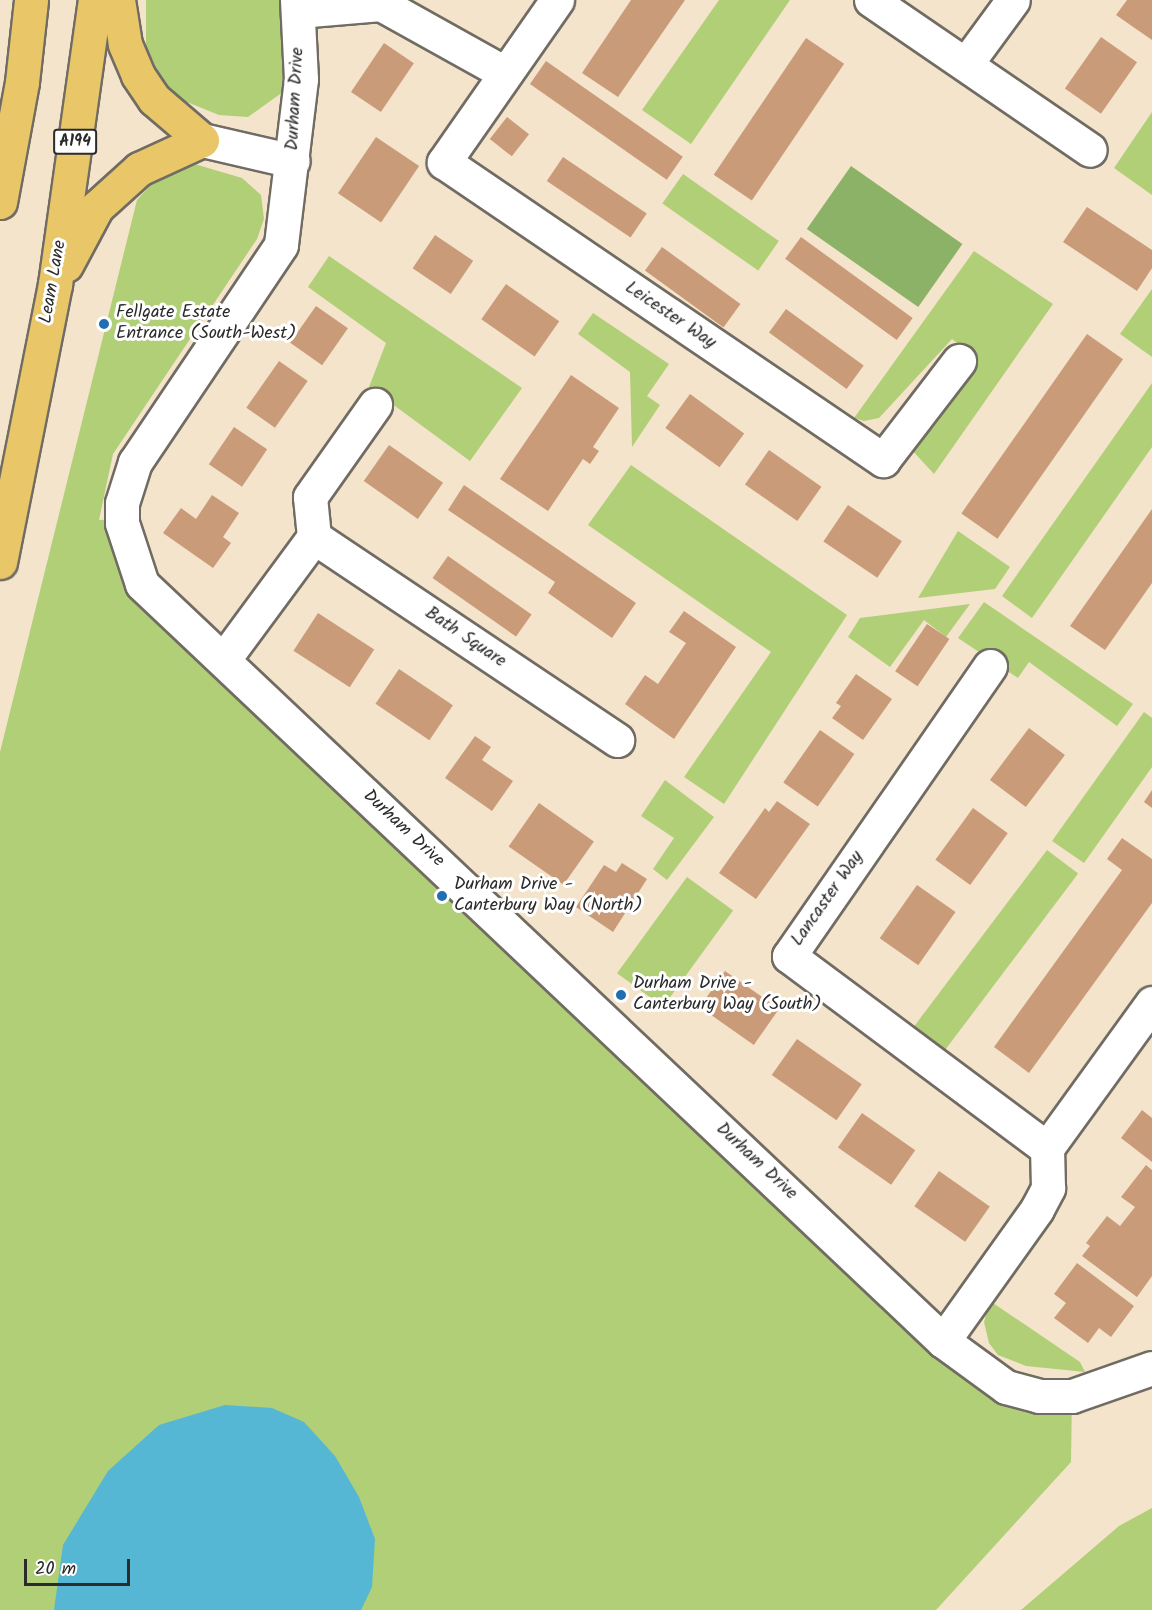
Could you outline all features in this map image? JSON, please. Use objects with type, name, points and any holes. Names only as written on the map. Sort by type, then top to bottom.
[{"type":"highway","points":[[0,202],[22,81],[31,0]]},
{"type":"highway","name":"Leam Lane","points":[[0,562],[56,284],[95,0]]},
{"type":"highway","points":[[118,0],[125,44],[138,75],[154,99],[202,140]]},
{"type":"highway","name":"A194","points":[[56,284],[97,207],[139,169],[202,140]]},
{"type":"street","name":"Leicester Way","points":[[557,0],[444,162],[883,460],[959,362]]},
{"type":"street","points":[[871,0],[1090,150]]},
{"type":"street","points":[[966,64],[1013,0]]},
{"type":"street","points":[[298,6],[381,4],[505,73]]},
{"type":"street","name":"Durham Drive","points":[[298,6],[301,79],[293,161],[281,244],[135,462],[122,503],[122,523],[142,584],[224,659],[943,1341],[1006,1387],[1039,1396],[1072,1396],[1152,1368]]},
{"type":"street","name":"Durham Drive","points":[[202,140],[293,161]]},
{"type":"street","points":[[224,659],[314,537],[310,496],[375,405]]},
{"type":"street","name":"Bath Square","points":[[314,537],[616,740]]},
{"type":"street","name":"Lancaster Way","points":[[990,666],[789,956],[1047,1148]]},
{"type":"street","points":[[943,1341],[1038,1209],[1048,1188],[1047,1148],[1152,1003]]},
{"type":"green space","points":[[146,0],[297,0],[301,79],[248,117],[219,115],[182,100],[163,81],[146,47]]},
{"type":"green space","points":[[719,0],[790,0],[691,144],[642,110]]},
{"type":"green space","points":[[1152,112],[1152,195],[1114,168]]},
{"type":"green space","points":[[191,163],[242,178],[261,195],[264,219],[257,239],[113,454],[99,520],[122,519],[143,584],[1006,1387],[1072,1396],[1071,1462],[936,1610],[0,1610],[0,752],[137,200],[158,177]]},
{"type":"green space","points":[[851,166],[962,244],[918,307],[807,229]]},
{"type":"green space","points":[[683,174],[779,241],[758,271],[662,203]]},
{"type":"green space","points":[[974,251],[1053,304],[934,474],[910,448],[974,356],[952,339],[879,418],[864,421],[854,418]]},
{"type":"green space","points":[[329,256],[522,388],[470,461],[369,387],[386,343],[308,287]]},
{"type":"green space","points":[[1152,289],[1152,357],[1120,334]]},
{"type":"green space","points":[[593,313],[669,364],[647,396],[660,405],[632,447],[630,372],[578,334]]},
{"type":"green space","points":[[1152,383],[1152,447],[1032,618],[1002,596]]},
{"type":"green space","points":[[631,465],[847,615],[724,804],[684,777],[771,652],[588,525]]},
{"type":"green space","points":[[958,531],[1010,567],[995,589],[918,598]]},
{"type":"green space","points":[[984,602],[1133,704],[1117,726],[1029,662],[1018,678],[958,638]]},
{"type":"green space","points":[[970,604],[946,637],[924,620],[890,667],[848,637],[860,618]]},
{"type":"green space","points":[[1144,712],[1152,718],[1152,767],[1084,863],[1052,841]]},
{"type":"green space","points":[[665,780],[714,817],[667,880],[653,869],[674,838],[641,816]]},
{"type":"green space","points":[[1047,850],[1078,873],[943,1052],[912,1029]]},
{"type":"green space","points":[[687,877],[733,911],[663,1007],[617,973]]},
{"type":"green space","points":[[990,1301],[1080,1362],[1085,1372],[1026,1366],[998,1355],[989,1343],[984,1322]]},
{"type":"green space","points":[[1152,1508],[1152,1610],[1021,1610],[1119,1526]]},
{"type":"water","points":[[225,1405],[272,1408],[304,1422],[335,1456],[359,1497],[375,1539],[372,1587],[361,1610],[54,1610],[63,1545],[108,1471],[159,1425]]},
{"type":"building","points":[[631,0],[685,0],[618,97],[582,73]]},
{"type":"building","points":[[1127,0],[1152,0],[1152,40],[1116,15]]},
{"type":"building","points":[[1101,37],[1137,62],[1101,114],[1065,89]]},
{"type":"building","points":[[806,38],[844,64],[752,201],[714,175]]},
{"type":"building","points":[[384,43],[414,63],[381,112],[351,92]]},
{"type":"building","points":[[546,61],[683,157],[667,180],[530,84]]},
{"type":"building","points":[[507,117],[529,134],[512,156],[490,139]]},
{"type":"building","points":[[376,137],[419,166],[381,222],[338,193]]},
{"type":"building","points":[[563,157],[647,213],[631,238],[547,181]]},
{"type":"building","points":[[1087,207],[1152,250],[1152,268],[1137,291],[1063,242]]},
{"type":"building","points":[[435,235],[473,261],[451,294],[413,268]]},
{"type":"building","points":[[801,237],[913,318],[897,340],[785,259]]},
{"type":"building","points":[[662,247],[740,304],[723,327],[645,270]]},
{"type":"building","points":[[506,284],[559,321],[535,357],[481,319]]},
{"type":"building","points":[[316,306],[348,328],[322,365],[290,343]]},
{"type":"building","points":[[786,309],[864,365],[847,389],[769,332]]},
{"type":"building","points":[[1087,334],[1123,359],[997,539],[961,513]]},
{"type":"building","points":[[279,361],[308,381],[275,428],[246,408]]},
{"type":"building","points":[[571,375],[619,408],[593,447],[599,451],[590,464],[583,459],[548,511],[500,479]]},
{"type":"building","points":[[690,394],[744,433],[720,467],[665,428]]},
{"type":"building","points":[[234,427],[267,449],[242,487],[209,464]]},
{"type":"building","points":[[389,445],[443,483],[418,519],[364,481]]},
{"type":"building","points":[[769,450],[821,487],[797,521],[745,484]]},
{"type":"building","points":[[464,485],[636,603],[612,638],[548,593],[555,582],[448,510]]},
{"type":"building","points":[[212,495],[239,513],[223,537],[231,543],[213,568],[163,533],[181,508],[196,519]]},
{"type":"building","points":[[848,505],[902,541],[877,578],[823,541]]},
{"type":"building","points":[[1152,509],[1152,583],[1105,650],[1070,626]]},
{"type":"building","points":[[448,556],[532,615],[516,637],[433,578]]},
{"type":"building","points":[[684,611],[736,647],[674,739],[625,704],[645,675],[658,684],[686,643],[669,632]]},
{"type":"building","points":[[318,613],[374,649],[350,687],[293,651]]},
{"type":"building","points":[[927,624],[949,639],[918,686],[895,671]]},
{"type":"building","points":[[399,669],[453,705],[429,740],[376,704]]},
{"type":"building","points":[[856,674],[892,699],[863,740],[832,718],[841,706],[836,703]]},
{"type":"building","points":[[1029,728],[1065,755],[1026,807],[990,780]]},
{"type":"building","points":[[820,730],[854,754],[818,807],[783,782]]},
{"type":"building","points":[[475,736],[491,747],[482,760],[513,781],[492,811],[445,778]]},
{"type":"building","points":[[1152,790],[1152,808],[1144,802]]},
{"type":"building","points":[[777,801],[810,824],[756,899],[719,873],[765,808],[769,812]]},
{"type":"building","points":[[539,803],[594,841],[563,885],[509,846]]},
{"type":"building","points":[[973,808],[1008,833],[970,885],[935,860]]},
{"type":"building","points":[[1122,838],[1152,859],[1152,903],[1029,1073],[994,1047],[1122,870],[1107,859]]},
{"type":"building","points":[[622,863],[647,879],[613,932],[576,907],[604,865],[616,872]]},
{"type":"building","points":[[917,885],[956,912],[918,965],[880,938]]},
{"type":"building","points":[[725,971],[779,1009],[754,1045],[700,1007]]},
{"type":"building","points":[[797,1039],[862,1084],[836,1120],[772,1075]]},
{"type":"building","points":[[1142,1110],[1152,1118],[1152,1162],[1121,1138]]},
{"type":"building","points":[[862,1113],[915,1150],[891,1185],[838,1147]]},
{"type":"building","points":[[1146,1165],[1152,1170],[1152,1276],[1137,1297],[1082,1256],[1090,1246],[1086,1243],[1107,1216],[1120,1226],[1135,1207],[1121,1197]]},
{"type":"building","points":[[939,1171],[990,1207],[965,1242],[914,1206]]},
{"type":"building","points":[[1077,1263],[1134,1306],[1111,1337],[1099,1328],[1088,1343],[1054,1318],[1066,1303],[1054,1294]]},
{"type":"place","name":"Fellgate Estate Entrance (South-West)","points":[[104,324]]},
{"type":"place","name":"Durham Drive - Canterbury Way (North)","points":[[442,896]]},
{"type":"place","name":"Durham Drive - Canterbury Way (South)","points":[[621,995]]}]
